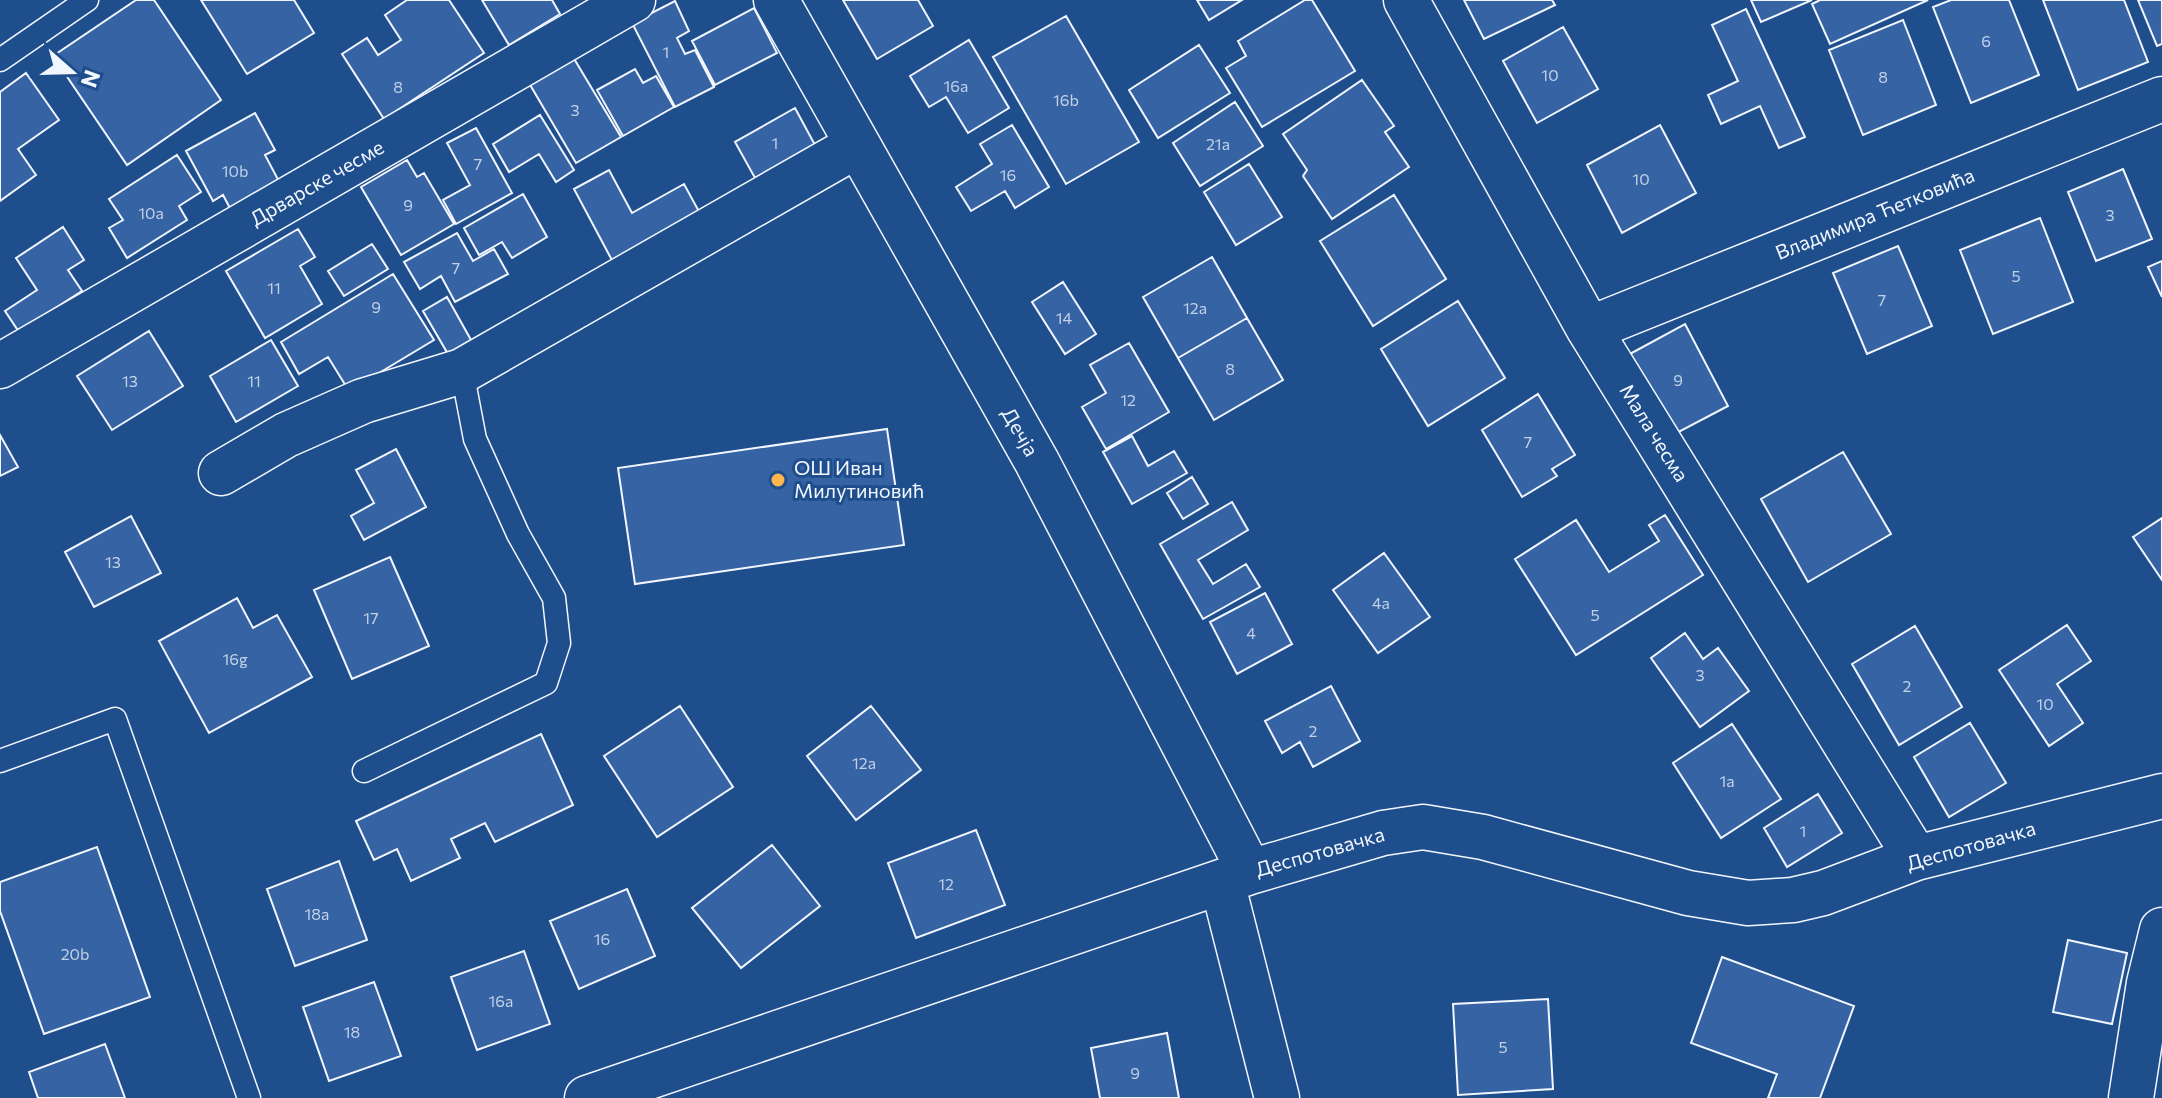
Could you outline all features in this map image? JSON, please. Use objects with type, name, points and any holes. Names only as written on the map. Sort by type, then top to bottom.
[{"type":"street","name":"Дрварске чесме","points":[[0,366],[633,0]]},
{"type":"street","name":"Дечја","points":[[776,0],[1037,462],[1236,877],[1277,1098]]},
{"type":"street","name":"Мала чесма","points":[[1406,0],[1589,329],[1916,858]]},
{"type":"street","name":"Владимира Ћетковића","points":[[1589,329],[2162,99]]},
{"type":"street","points":[[221,473],[286,435],[363,401],[462,371],[856,146]]},
{"type":"street","name":"Деспотовачка","points":[[587,1098],[1339,843],[1423,827],[1483,837],[1688,893],[1748,903],[1793,900],[1823,893],[1916,858],[2162,796]]},
{"type":"street","points":[[2131,1098],[2149,983],[2162,930]]},
{"type":"lane","points":[[0,60],[87,0]]},
{"type":"lane","points":[[364,771],[546,683],[559,643],[554,598],[518,534],[475,439],[462,371]]},
{"type":"lane","points":[[0,761],[115,719],[249,1098]]},
{"type":"building","points":[[136,0],[154,0],[221,100],[127,165],[53,56]]},
{"type":"building","points":[[201,0],[294,0],[314,33],[247,74]]},
{"type":"building","points":[[407,0],[449,0],[484,53],[384,119],[342,54],[367,38],[378,55],[401,40],[385,15]]},
{"type":"building","points":[[482,0],[552,0],[560,14],[509,45]]},
{"type":"building","points":[[843,0],[918,0],[933,26],[877,59]]},
{"type":"building","points":[[1197,0],[1242,0],[1209,20]]},
{"type":"building","points":[[1305,0],[1312,0],[1355,71],[1262,127],[1226,68],[1246,56],[1238,41]]},
{"type":"building","points":[[1464,0],[1552,0],[1555,5],[1484,39]]},
{"type":"building","points":[[1751,0],[1812,0],[1761,22]]},
{"type":"building","points":[[1820,0],[1928,0],[1830,44],[1812,4]]},
{"type":"building","points":[[1951,0],[2009,0],[2039,75],[1971,103],[1933,7]]},
{"type":"building","points":[[2043,0],[2124,0],[2148,62],[2078,90]]},
{"type":"building","points":[[2138,0],[2162,0],[2162,44],[2157,46]]},
{"type":"building","points":[[675,1],[689,31],[677,38],[685,54],[695,50],[714,87],[675,107],[632,23]]},
{"type":"building","points":[[754,8],[777,53],[715,85],[692,41]]},
{"type":"building","points":[[1746,9],[1805,137],[1779,148],[1760,106],[1721,124],[1708,95],[1738,81],[1712,25]]},
{"type":"building","points":[[1066,16],[1139,142],[1066,184],[993,57]]},
{"type":"building","points":[[1903,20],[1936,105],[1863,135],[1829,50]]},
{"type":"building","points":[[1563,27],[1598,89],[1537,123],[1503,61]]},
{"type":"building","points":[[969,40],[1009,108],[968,133],[946,97],[929,107],[910,76]]},
{"type":"building","points":[[1199,45],[1230,93],[1158,138],[1129,90]]},
{"type":"building","points":[[573,57],[621,137],[576,163],[529,83]]},
{"type":"building","points":[[635,69],[643,83],[656,76],[674,107],[623,136],[597,90]]},
{"type":"building","points":[[26,73],[59,120],[18,149],[36,175],[0,201],[0,92]]},
{"type":"building","points":[[1362,80],[1394,126],[1385,132],[1409,167],[1332,219],[1303,176],[1307,170],[1283,134]]},
{"type":"building","points":[[1235,102],[1263,146],[1200,186],[1173,143]]},
{"type":"building","points":[[795,108],[815,145],[755,178],[735,142]]},
{"type":"building","points":[[255,113],[275,150],[265,155],[282,187],[233,214],[223,195],[213,201],[186,151]]},
{"type":"building","points":[[540,115],[574,170],[556,182],[539,154],[509,172],[493,144]]},
{"type":"building","points":[[1012,125],[1049,187],[1015,208],[1005,191],[971,211],[956,187],[992,164],[980,144]]},
{"type":"building","points":[[1660,125],[1696,193],[1622,233],[1587,165]]},
{"type":"building","points":[[476,128],[512,193],[456,224],[443,200],[470,185],[447,143]]},
{"type":"building","points":[[177,155],[201,192],[179,206],[187,220],[127,258],[109,228],[123,220],[109,199]]},
{"type":"building","points":[[407,160],[417,177],[424,173],[454,224],[401,255],[361,187]]},
{"type":"building","points":[[1249,164],[1282,217],[1236,245],[1204,192]]},
{"type":"building","points":[[2123,169],[2152,239],[2096,261],[2068,192]]},
{"type":"building","points":[[609,170],[632,213],[684,184],[702,217],[614,264],[574,189]]},
{"type":"building","points":[[523,194],[547,237],[512,258],[502,242],[479,255],[464,228]]},
{"type":"building","points":[[1394,195],[1446,279],[1373,326],[1320,241]]},
{"type":"building","points":[[2040,218],[2073,302],[1993,334],[1960,250]]},
{"type":"building","points":[[63,227],[84,260],[68,270],[82,291],[46,314],[52,323],[25,341],[5,311],[37,290],[16,258]]},
{"type":"building","points":[[298,229],[315,257],[300,266],[322,304],[265,338],[226,271]]},
{"type":"building","points":[[457,233],[473,261],[494,249],[508,274],[455,302],[441,276],[420,289],[404,262]]},
{"type":"building","points":[[372,244],[388,269],[344,296],[328,271]]},
{"type":"building","points":[[1898,246],[1932,326],[1867,354],[1833,273]]},
{"type":"building","points":[[1212,257],[1247,318],[1178,358],[1143,297]]},
{"type":"building","points":[[2162,261],[2162,297],[2148,267]]},
{"type":"building","points":[[393,274],[434,340],[349,391],[328,357],[299,374],[281,342]]},
{"type":"building","points":[[1063,282],[1096,334],[1065,354],[1032,302]]},
{"type":"building","points":[[447,297],[471,340],[448,354],[423,311]]},
{"type":"building","points":[[1458,301],[1505,378],[1428,426],[1381,349]]},
{"type":"building","points":[[1247,318],[1283,380],[1214,420],[1178,358]]},
{"type":"building","points":[[1685,324],[1728,406],[1671,436],[1628,355]]},
{"type":"building","points":[[149,331],[183,386],[112,430],[77,376]]},
{"type":"building","points":[[271,340],[298,386],[236,422],[210,376]]},
{"type":"building","points":[[1129,343],[1169,412],[1106,449],[1082,407],[1106,393],[1090,365]]},
{"type":"building","points":[[1538,394],[1575,455],[1552,469],[1557,476],[1522,497],[1482,430]]},
{"type":"building","points":[[887,429],[904,545],[635,584],[618,468]]},
{"type":"building","points":[[0,435],[18,467],[0,476]]},
{"type":"building","points":[[1132,436],[1148,466],[1174,451],[1187,473],[1132,504],[1103,452]]},
{"type":"building","points":[[396,449],[426,507],[364,540],[351,516],[374,503],[356,470]]},
{"type":"building","points":[[1843,452],[1891,534],[1808,582],[1761,499]]},
{"type":"building","points":[[1192,477],[1208,504],[1183,519],[1167,493]]},
{"type":"building","points":[[1232,502],[1248,530],[1198,560],[1213,584],[1246,564],[1260,587],[1203,619],[1160,544]]},
{"type":"building","points":[[1665,515],[1703,575],[1576,655],[1515,559],[1576,520],[1609,572],[1659,541],[1649,525]]},
{"type":"building","points":[[131,516],[161,573],[94,607],[65,552]]},
{"type":"building","points":[[2162,518],[2162,580],[2133,537]]},
{"type":"building","points":[[1384,553],[1430,617],[1378,653],[1333,590]]},
{"type":"building","points":[[390,557],[429,646],[352,679],[314,590]]},
{"type":"building","points":[[1265,593],[1292,644],[1237,674],[1210,622]]},
{"type":"building","points":[[237,598],[253,628],[277,615],[312,677],[209,733],[159,641]]},
{"type":"building","points":[[2067,625],[2091,661],[2057,684],[2083,723],[2049,746],[1999,670]]},
{"type":"building","points":[[1915,626],[1962,707],[1899,745],[1852,664]]},
{"type":"building","points":[[1685,633],[1703,659],[1718,648],[1749,691],[1700,727],[1651,658]]},
{"type":"building","points":[[1331,686],[1360,741],[1313,767],[1300,742],[1282,753],[1265,721]]},
{"type":"building","points":[[680,706],[733,787],[657,837],[604,756]]},
{"type":"building","points":[[871,706],[921,770],[856,820],[807,756]]},
{"type":"building","points":[[1970,723],[2006,783],[1949,817],[1914,757]]},
{"type":"building","points":[[1732,724],[1781,799],[1721,838],[1673,763]]},
{"type":"building","points":[[541,734],[573,805],[495,842],[485,823],[451,839],[460,858],[411,881],[397,849],[374,860],[356,821]]},
{"type":"building","points":[[1818,794],[1842,833],[1787,867],[1764,828]]},
{"type":"building","points":[[976,830],[1005,905],[916,938],[888,863]]},
{"type":"building","points":[[772,845],[820,906],[741,968],[692,908]]},
{"type":"building","points":[[97,847],[150,997],[44,1034],[0,911],[0,882]]},
{"type":"building","points":[[339,861],[367,940],[295,966],[267,889]]},
{"type":"building","points":[[627,889],[655,956],[579,989],[550,921]]},
{"type":"building","points":[[2068,940],[2127,953],[2112,1024],[2053,1012]]},
{"type":"building","points":[[524,951],[550,1024],[477,1050],[451,977]]},
{"type":"building","points":[[1722,957],[1854,1006],[1820,1098],[1768,1098],[1777,1074],[1691,1043]]},
{"type":"building","points":[[374,982],[401,1056],[329,1081],[303,1007]]},
{"type":"building","points":[[1548,999],[1553,1089],[1458,1095],[1453,1004]]},
{"type":"building","points":[[1167,1033],[1179,1098],[1100,1098],[1091,1048]]},
{"type":"building","points":[[105,1044],[125,1098],[38,1098],[29,1072]]},
{"type":"place","name":"ОШ Иван Милутиновић","points":[[778,480]]}]
